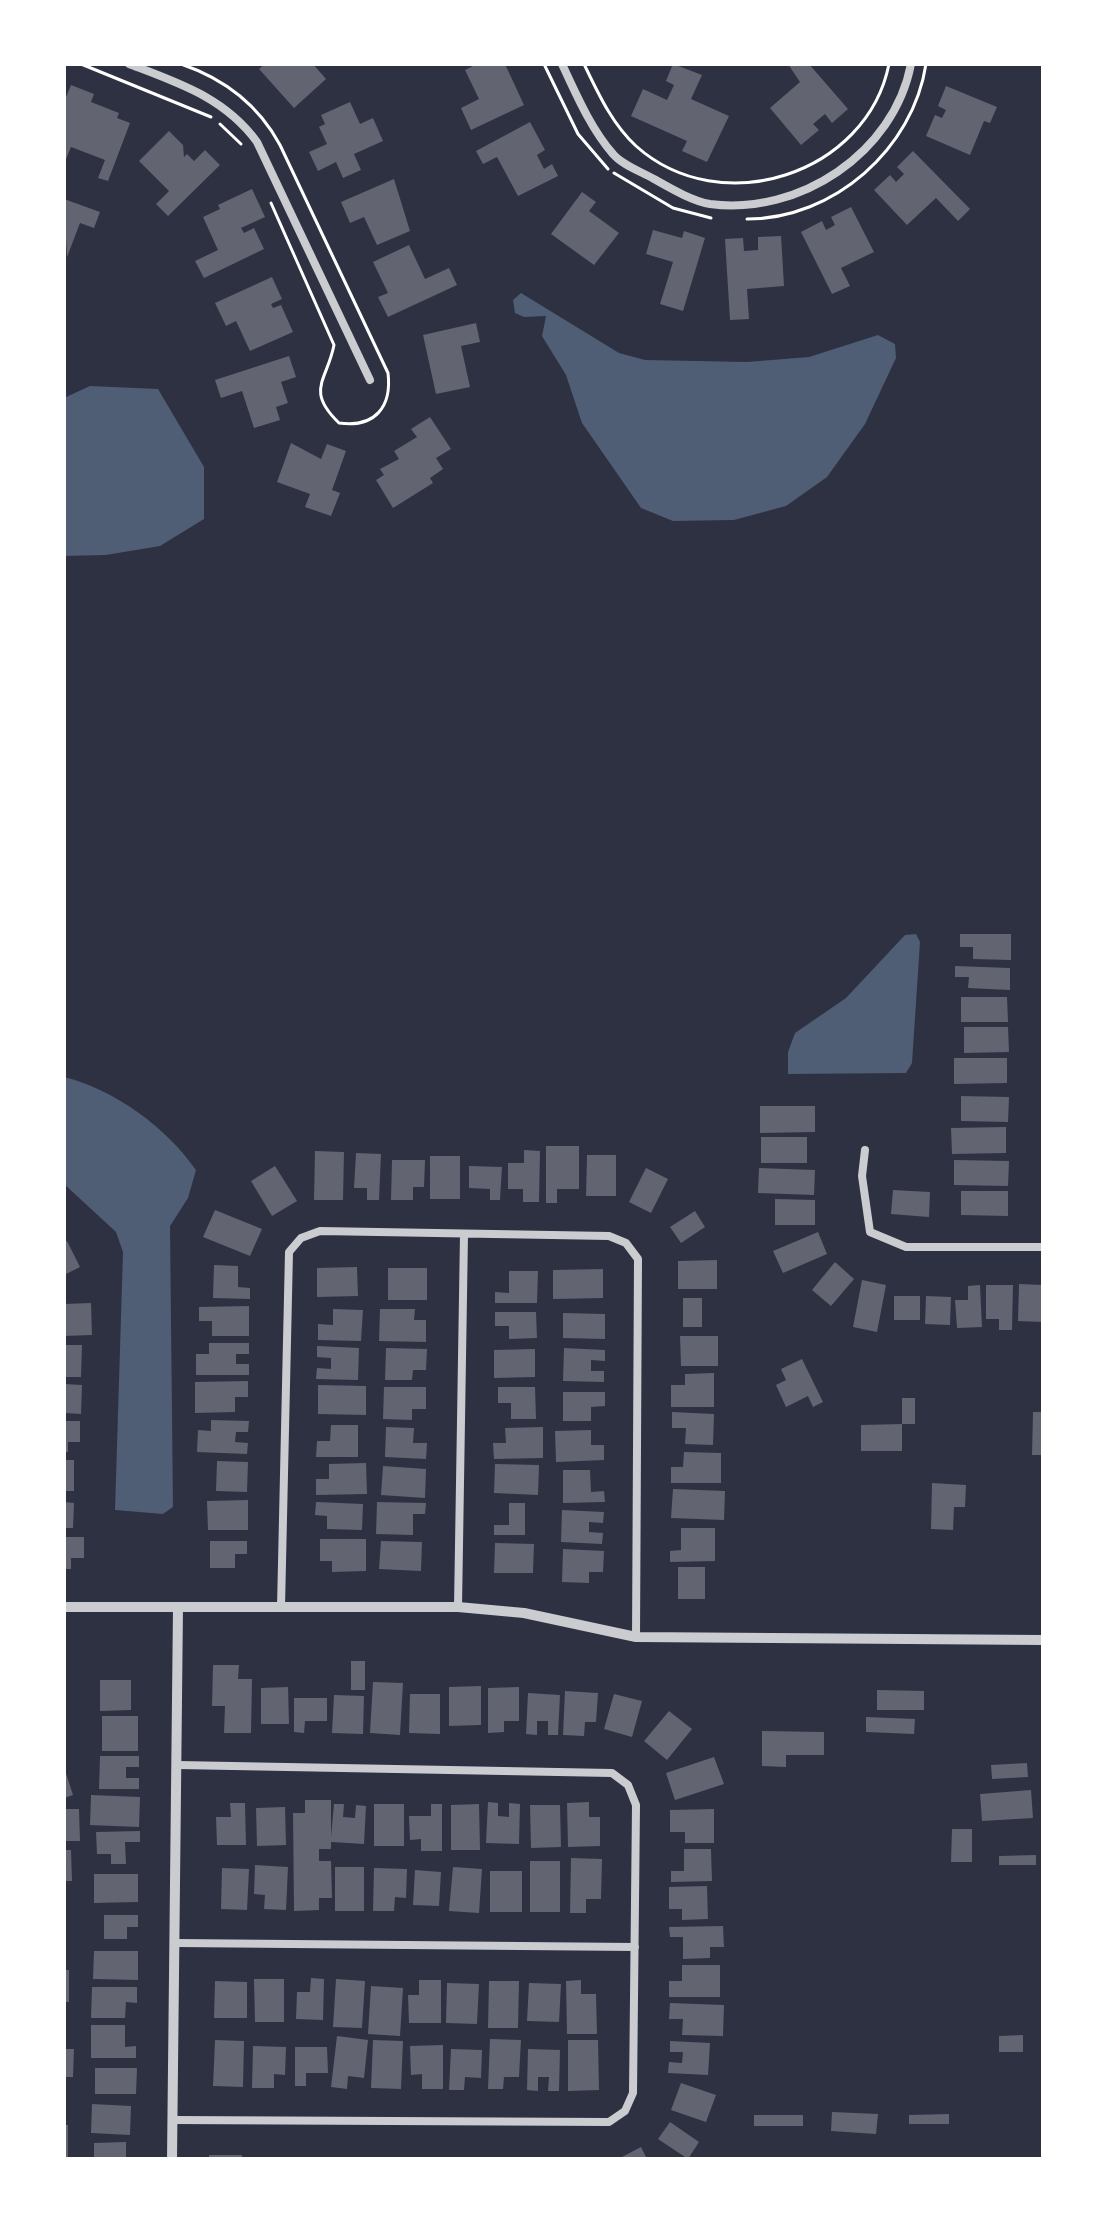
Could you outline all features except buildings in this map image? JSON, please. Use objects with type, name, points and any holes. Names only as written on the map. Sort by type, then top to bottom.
[{"type":"street","points":[[129,64],[202,92],[241,120],[257,142],[370,380]]},
{"type":"street","points":[[562,64],[581,105],[614,156],[696,199],[720,204],[758,203],[805,192],[843,169],[882,130],[909,77],[911,64]]},
{"type":"street","points":[[865,1150],[862,1176],[870,1232],[906,1247],[1043,1247]]},
{"type":"street","points":[[281,1607],[289,1252],[301,1238],[320,1231],[609,1236],[626,1243],[638,1259],[636,1637]]},
{"type":"street","points":[[458,1607],[464,1234]]},
{"type":"street","points":[[64,1607],[458,1607],[524,1613],[636,1637],[1043,1640]]},
{"type":"street","points":[[172,2159],[178,1607]]},
{"type":"street","points":[[172,2120],[609,2122],[625,2111],[633,2093],[636,1805],[628,1785],[612,1773],[178,1765]]},
{"type":"street","points":[[176,1943],[635,1947]]},
{"type":"path","points":[[81,64],[200,111],[217,120],[247,150]]},
{"type":"path","points":[[181,64],[215,79],[245,98],[266,120],[280,145],[388,373],[390,392],[381,413],[369,421],[339,423],[326,410],[319,379],[334,345],[269,199]]},
{"type":"path","points":[[544,64],[578,134],[603,164],[630,186],[673,208],[720,218]]},
{"type":"path","points":[[584,64],[614,121],[637,148],[687,174],[736,184],[760,183],[810,167],[833,153],[860,127],[876,103],[889,64]]},
{"type":"path","points":[[733,218],[761,219],[795,212],[858,179],[884,157],[902,129],[915,104],[926,64]]},
{"type":"water","points":[[521,293],[619,353],[645,360],[747,362],[809,357],[878,335],[895,344],[896,358],[865,424],[827,477],[786,506],[734,520],[673,521],[641,508],[582,423],[566,375],[542,336],[546,316],[524,317],[515,313],[513,300]]},
{"type":"water","points":[[90,386],[158,389],[204,467],[204,519],[160,546],[106,555],[64,556],[64,398]]},
{"type":"water","points":[[916,934],[920,942],[912,1063],[906,1073],[788,1074],[788,1052],[795,1033],[846,998],[905,935]]},
{"type":"water","points":[[64,1077],[102,1091],[138,1112],[170,1139],[196,1170],[188,1198],[170,1226],[173,1507],[163,1514],[115,1510],[123,1252],[116,1232],[64,1184]]}]
